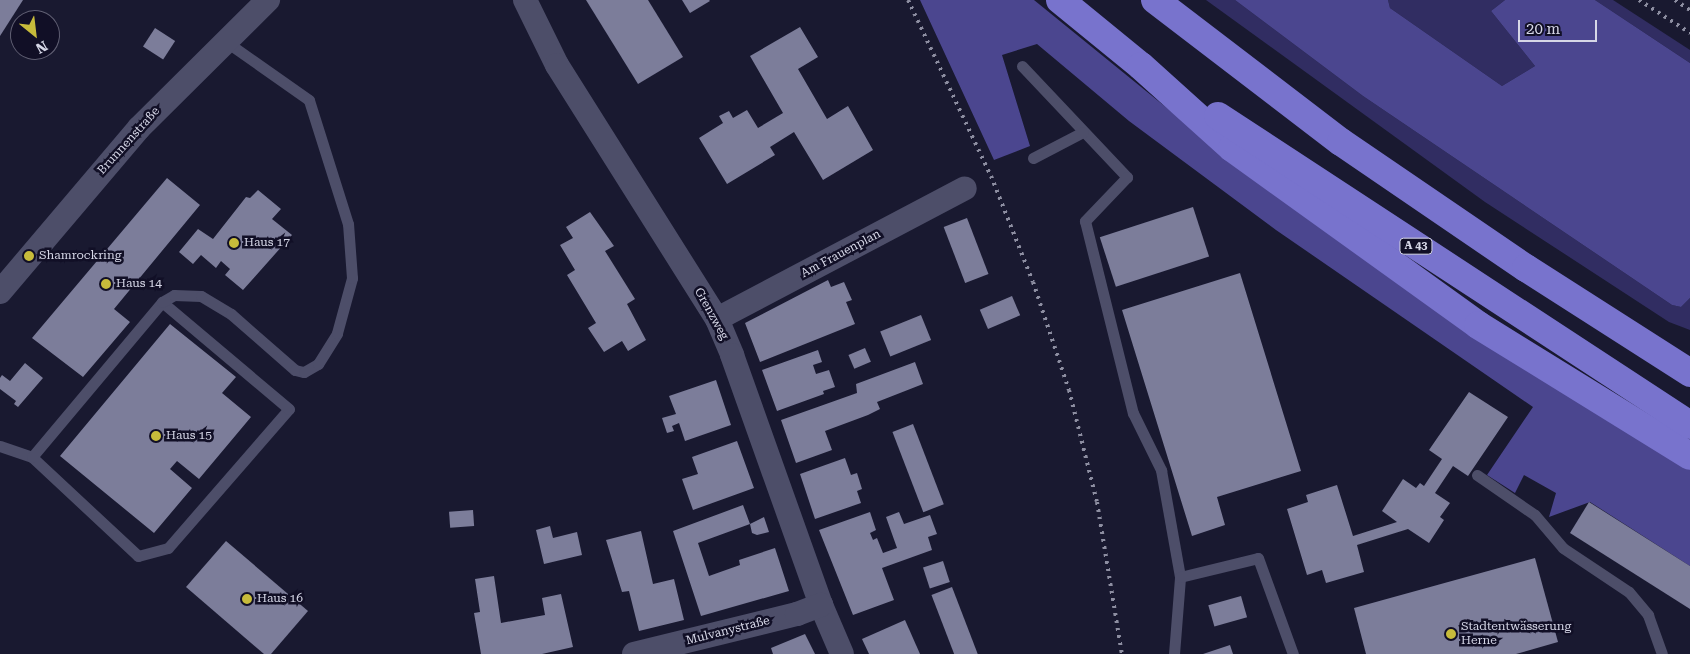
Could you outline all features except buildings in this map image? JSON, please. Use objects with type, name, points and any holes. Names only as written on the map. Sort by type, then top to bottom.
[{"type":"highway","name":"A 43","points":[[1060,0],[1141,66],[1690,425]]},
{"type":"highway","points":[[1155,0],[1342,142],[1526,268],[1690,373]]},
{"type":"highway","points":[[1141,66],[1232,148],[1478,325],[1690,456]]},
{"type":"street","name":"Brunnenstraße","points":[[0,292],[134,134],[224,41],[268,0]]},
{"type":"street","name":"Grenzweg","points":[[525,0],[557,65],[717,319],[732,355],[820,605],[842,654]]},
{"type":"street","name":"Am Frauenplan","points":[[717,319],[970,185]]},
{"type":"street","name":"Mulvanystraße","points":[[634,654],[797,614],[820,605]]},
{"type":"lane","points":[[32,457],[162,302],[174,295],[201,296],[231,314],[295,370],[304,372],[318,364],[337,332],[352,278],[348,224],[310,100],[224,41]]},
{"type":"lane","points":[[1022,66],[1126,177],[1085,221],[1133,413],[1161,470],[1180,577],[1174,654]]},
{"type":"lane","points":[[1033,158],[1083,132]]},
{"type":"lane","points":[[0,446],[32,457],[138,556],[168,548],[289,409],[162,302]]},
{"type":"lane","points":[[1477,475],[1535,515],[1563,548],[1629,592],[1648,614],[1662,654]]},
{"type":"lane","points":[[1180,577],[1258,558],[1292,654]]},
{"type":"shaded area","points":[[920,0],[1034,0],[1178,117],[1690,467],[1690,566],[1590,502],[1549,517],[1556,493],[1524,475],[1515,493],[1487,475],[1533,407],[1276,230],[1129,121],[1037,44],[1002,55],[1030,146],[994,160]]},
{"type":"shaded area","points":[[1206,0],[1235,0],[1363,96],[1672,305],[1681,307],[1690,298],[1690,330],[1669,322],[1485,202]]},
{"type":"shaded area","points":[[1235,0],[1388,0],[1390,8],[1502,86],[1535,66],[1491,11],[1505,0],[1595,0],[1690,63],[1690,298],[1681,307],[1672,305],[1363,96]]},
{"type":"shaded area","points":[[1388,0],[1505,0],[1491,11],[1535,66],[1502,86],[1390,8]]},
{"type":"shaded area","points":[[1595,0],[1613,0],[1690,50],[1690,63]]},
{"type":"railway","points":[[908,0],[991,176],[1033,282],[1069,390],[1097,502],[1122,654]]},
{"type":"railway","points":[[1639,0],[1690,33]]},
{"type":"railway","points":[[1675,0],[1690,10]]},
{"type":"place","name":"Haus 17","points":[[234,243]]},
{"type":"place","name":"Shamrockring","points":[[29,256]]},
{"type":"place","name":"Haus 14","points":[[106,284]]},
{"type":"place","name":"Haus 15","points":[[156,436]]},
{"type":"place","name":"Haus 16","points":[[247,599]]},
{"type":"place","name":"Stadtentwässerung Herne","points":[[1451,634]]}]
